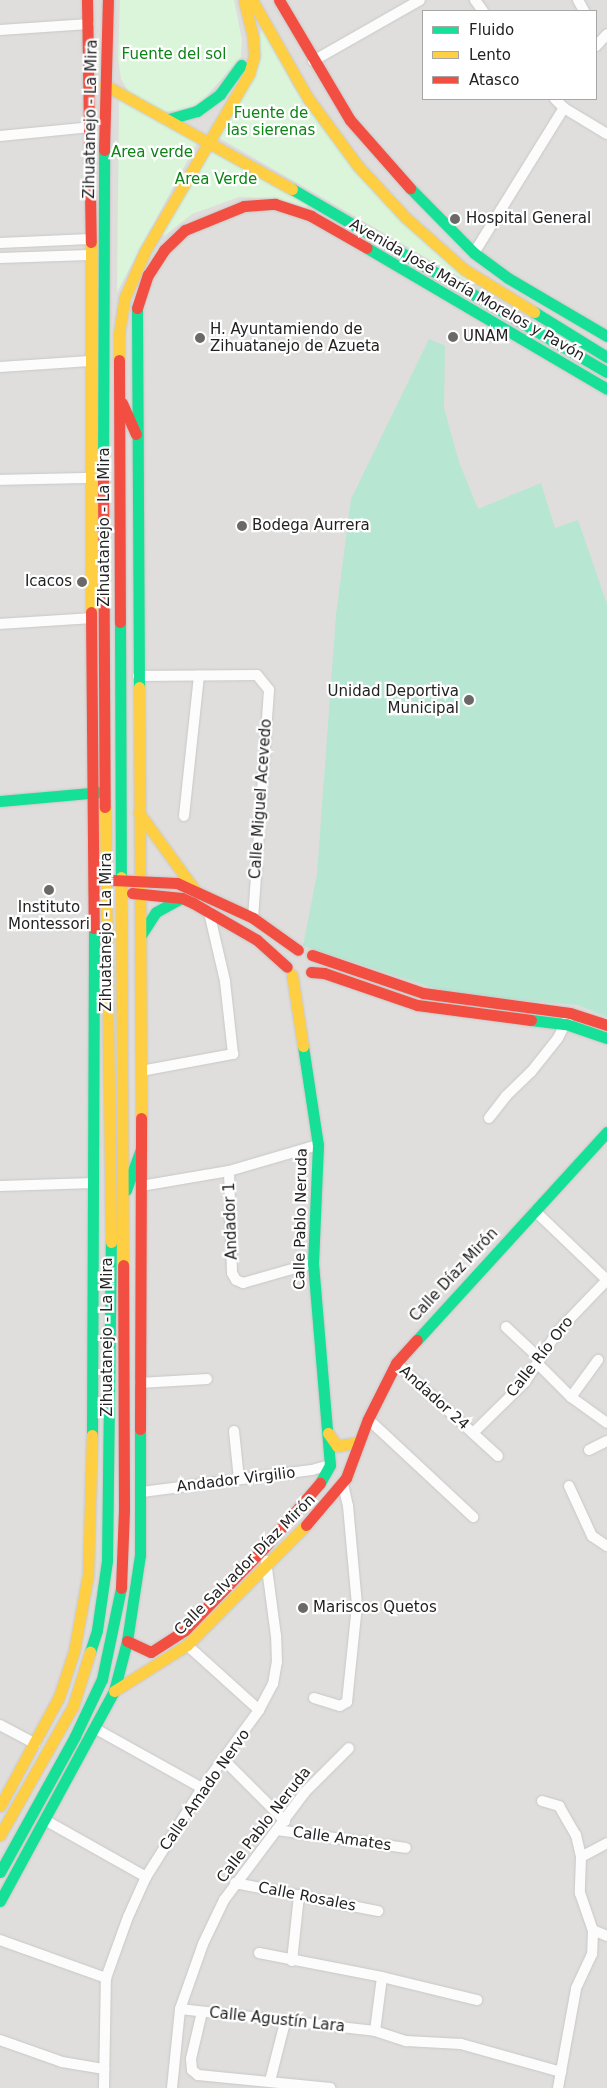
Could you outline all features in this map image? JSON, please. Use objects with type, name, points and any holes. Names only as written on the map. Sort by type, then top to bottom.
[{"type":"main road","points":[[87,0],[91,127],[89,255],[92,618],[98,688],[92,792],[99,881],[141,879],[177,883],[253,918],[298,950],[422,993],[607,1025]]},
{"type":"main road","points":[[97,0],[108,20]]},
{"type":"main road","name":"Zihuatanejo - La Mira","points":[[0,1835],[73,1706],[97,1630],[106,1561],[111,1204],[99,894],[105,792],[98,688],[104,115],[108,0]]},
{"type":"main road","name":"Zihuatanejo - La Mira","points":[[0,1872],[75,1736],[102,1679],[112,1644],[121,1589],[124,1510],[122,880],[119,792],[119,333],[125,297],[145,251],[208,140],[249,74],[254,56],[253,38],[244,0]]},
{"type":"main road","name":"Avenida José María Morelos y Pavón","points":[[252,0],[308,98],[358,166],[405,217],[466,270],[607,357]]},
{"type":"main road","name":"Avenida José María Morelos y Pavón","points":[[279,0],[313,61],[350,120],[382,159],[474,252],[508,278],[607,336]]},
{"type":"main road","points":[[169,119],[197,111],[220,94],[238,71],[253,38]]},
{"type":"main road","name":"Avenida José María Morelos y Pavón","points":[[105,85],[208,140],[607,372]]},
{"type":"main road","points":[[91,147],[104,115]]},
{"type":"main road","name":"Avenida José María Morelos y Pavón","points":[[0,1901],[96,1729],[114,1691],[127,1641],[140,1555],[142,1492],[140,1383],[142,1186],[141,879],[138,792],[136,434],[137,309],[148,275],[164,250],[186,230],[211,217],[244,206],[275,204],[312,216],[607,389]]},
{"type":"main road","points":[[457,301],[463,288]]},
{"type":"main road","points":[[578,340],[585,323]]},
{"type":"main road","points":[[119,396],[136,434]]},
{"type":"main road","points":[[0,801],[92,792],[138,792]]},
{"type":"main road","points":[[139,812],[196,891]]},
{"type":"main road","points":[[0,1806],[59,1697],[74,1651],[88,1575],[99,894],[140,893],[182,898],[256,940],[290,971],[302,977],[311,972],[324,972],[417,1005],[568,1019],[607,1038]]},
{"type":"main road","points":[[140,935],[156,912],[182,898]]},
{"type":"main road","points":[[290,971],[289,956],[298,950]]},
{"type":"main road","points":[[311,972],[314,964],[312,956]]},
{"type":"main road","name":"Calle Pablo Neruda","points":[[290,971],[318,1145],[312,1263],[330,1465]]},
{"type":"main road","points":[[383,992],[387,980]]},
{"type":"main road","points":[[417,1005],[422,993]]},
{"type":"main road","name":"Calle Díaz Mirón","points":[[353,1458],[368,1419],[396,1363],[607,1132]]},
{"type":"main road","points":[[122,1200],[141,1149]]},
{"type":"main road","points":[[327,1429],[337,1446],[359,1442]]},
{"type":"main road","name":"Calle Salvador Díaz Mirón","points":[[114,1691],[187,1645],[314,1519],[343,1484],[353,1458]]},
{"type":"main road","name":"Calle Salvador Díaz Mirón","points":[[127,1641],[151,1652],[162,1647],[185,1630],[264,1548],[319,1484],[330,1465]]},
{"type":"street","points":[[313,61],[420,0]]},
{"type":"street","points":[[0,30],[89,24]]},
{"type":"street","points":[[557,100],[564,108],[607,134]]},
{"type":"street","points":[[474,252],[564,108]]},
{"type":"street","points":[[0,136],[91,127]]},
{"type":"street","points":[[0,243],[90,239]]},
{"type":"street","points":[[0,258],[89,255]]},
{"type":"street","points":[[0,367],[90,361]]},
{"type":"street","points":[[0,480],[90,478]]},
{"type":"street","points":[[0,624],[92,618]]},
{"type":"street","name":"Calle Miguel Acevedo","points":[[199,676],[257,675],[264,681],[269,690],[253,918]]},
{"type":"street","points":[[138,676],[199,676],[184,816]]},
{"type":"street","points":[[141,1071],[234,1054],[225,981],[209,912]]},
{"type":"street","points":[[488,1118],[506,1096],[532,1072],[568,1019]]},
{"type":"street","points":[[142,1186],[229,1171],[318,1145]]},
{"type":"street","name":"Andador 1","points":[[229,1171],[232,1273],[236,1280],[243,1283],[312,1263]]},
{"type":"street","points":[[0,1186],[94,1183]]},
{"type":"street","points":[[535,1211],[607,1280]]},
{"type":"street","name":"Calle Río Oro","points":[[473,1432],[525,1382],[569,1318],[607,1280]]},
{"type":"street","points":[[506,1327],[571,1397],[607,1423]]},
{"type":"street","points":[[571,1397],[598,1360]]},
{"type":"street","name":"Andador 24","points":[[396,1363],[498,1456]]},
{"type":"street","points":[[140,1383],[206,1379]]},
{"type":"street","points":[[368,1419],[473,1517]]},
{"type":"street","points":[[234,1430],[239,1479]]},
{"type":"street","points":[[589,1450],[607,1441]]},
{"type":"street","name":"Andador Virgilio","points":[[142,1492],[312,1470],[330,1465]]},
{"type":"street","points":[[314,1698],[340,1706],[347,1702],[357,1606],[348,1506],[343,1484]]},
{"type":"street","points":[[569,1486],[592,1536],[607,1546]]},
{"type":"street","name":"Calle Amado Nervo","points":[[104,2088],[106,1978],[146,1877],[202,1788],[225,1761],[259,1710],[273,1684],[277,1662],[264,1548]]},
{"type":"street","points":[[187,1645],[259,1710]]},
{"type":"street","points":[[0,1725],[35,1744]]},
{"type":"street","points":[[96,1729],[202,1788]]},
{"type":"street","name":"Calle Pablo Neruda","points":[[172,2088],[180,2009],[203,1944],[224,1900],[305,1792],[349,1748]]},
{"type":"street","name":"Calle Amates","points":[[225,1761],[284,1821]]},
{"type":"street","points":[[542,1801],[559,1806],[576,1835],[581,1857],[580,1893],[593,1930],[592,1954],[576,1989],[558,2088]]},
{"type":"street","points":[[46,1820],[146,1877]]},
{"type":"street","name":"Calle Amates","points":[[277,1830],[406,1848]]},
{"type":"street","points":[[581,1857],[607,1843]]},
{"type":"street","name":"Calle Rosales","points":[[235,1883],[378,1911]]},
{"type":"street","points":[[292,1961],[299,1896]]},
{"type":"street","points":[[593,1930],[607,1936]]},
{"type":"street","points":[[0,1940],[106,1978]]},
{"type":"street","points":[[259,1953],[292,1961],[382,1977],[477,2000]]},
{"type":"street","points":[[375,2031],[382,1977]]},
{"type":"street","name":"Calle Agustín Lara","points":[[180,2009],[375,2031],[406,2041],[461,2044],[561,2072]]},
{"type":"street","points":[[202,2012],[192,2070],[198,2075],[330,2088]]},
{"type":"street","points":[[277,2084],[284,2022]]},
{"type":"street","points":[[0,2040],[62,2062],[104,2069]]},
{"type":"shaded area","points":[[0,0],[607,0],[607,2088],[0,2088]]},
{"type":"green space","name":"Fuente del sol","points":[[120,0],[234,0],[242,40],[241,57],[196,108],[164,112],[129,92],[121,79],[118,58]]},
{"type":"green space","name":"Fuente de las sierenas","points":[[262,21],[293,86],[343,154],[468,276],[466,281],[216,136],[261,32]]},
{"type":"green space","name":"Area verde","points":[[119,99],[199,139],[117,292]]},
{"type":"green space","name":"Area Verde","points":[[209,149],[308,205],[306,208],[267,198],[239,197],[192,214],[164,236],[160,231]]},
{"type":"green space","name":"Unidad Deportiva Municipal","points":[[429,339],[445,346],[444,408],[459,462],[478,509],[541,483],[555,528],[578,520],[607,604],[607,1017],[578,1005],[456,995],[303,946],[317,874],[336,615],[351,499]]},
{"type":"traffic: fast","points":[[169,119],[197,111],[220,94],[241,65]]},
{"type":"traffic: fast","points":[[103,479],[104,150]]},
{"type":"traffic: fast","points":[[410,188],[474,253],[508,278],[607,336]]},
{"type":"traffic: fast","points":[[292,189],[607,372]]},
{"type":"traffic: fast","points":[[367,248],[607,389]]},
{"type":"traffic: fast","points":[[137,308],[139,687]]},
{"type":"traffic: fast","points":[[534,312],[607,357]]},
{"type":"traffic: fast","points":[[120,622],[121,877]]},
{"type":"traffic: fast","points":[[0,801],[100,792]]},
{"type":"traffic: fast","points":[[141,935],[156,912],[181,898]]},
{"type":"traffic: fast","points":[[92,1435],[94,928]]},
{"type":"traffic: fast","points":[[531,1020],[566,1024],[607,1038]]},
{"type":"traffic: fast","points":[[303,1046],[318,1145],[313,1263],[330,1465],[320,1483]]},
{"type":"traffic: fast","points":[[417,1340],[607,1132]]},
{"type":"traffic: fast","points":[[126,1190],[141,1149]]},
{"type":"traffic: fast","points":[[90,1652],[97,1630],[107,1561],[111,1242]]},
{"type":"traffic: fast","points":[[0,1901],[114,1691],[127,1641],[140,1555],[140,1429]]},
{"type":"traffic: fast","points":[[0,1872],[75,1736],[102,1679],[121,1588]]},
{"type":"traffic: slow","points":[[119,360],[119,333],[125,297],[145,251],[249,74],[254,56],[253,37],[244,0]]},
{"type":"traffic: slow","points":[[252,0],[308,98],[358,166],[405,217],[465,270],[534,312]]},
{"type":"traffic: slow","points":[[105,85],[292,189]]},
{"type":"traffic: slow","points":[[91,242],[91,612]]},
{"type":"traffic: slow","points":[[139,687],[141,1118]]},
{"type":"traffic: slow","points":[[105,807],[111,1242]]},
{"type":"traffic: slow","points":[[139,813],[194,889]]},
{"type":"traffic: slow","points":[[121,877],[123,1265]]},
{"type":"traffic: slow","points":[[292,975],[303,1046]]},
{"type":"traffic: slow","points":[[328,1433],[337,1446],[359,1442]]},
{"type":"traffic: slow","points":[[0,1806],[59,1697],[74,1651],[88,1575],[92,1435]]},
{"type":"traffic: slow","points":[[114,1691],[187,1645],[306,1525]]},
{"type":"traffic: slow","points":[[0,1835],[73,1706],[90,1652]]},
{"type":"traffic: jam","points":[[87,0],[91,242]]},
{"type":"traffic: jam","points":[[104,150],[108,0]]},
{"type":"traffic: jam","points":[[279,0],[350,120],[410,188]]},
{"type":"traffic: jam","points":[[137,308],[148,275],[164,250],[185,230],[244,206],[275,204],[311,216],[367,248]]},
{"type":"traffic: jam","points":[[119,360],[120,622]]},
{"type":"traffic: jam","points":[[122,403],[136,434]]},
{"type":"traffic: jam","points":[[103,479],[105,807]]},
{"type":"traffic: jam","points":[[91,612],[94,928]]},
{"type":"traffic: jam","points":[[112,880],[177,883],[253,918],[298,950]]},
{"type":"traffic: jam","points":[[132,893],[182,898],[193,903],[257,940],[287,967]]},
{"type":"traffic: jam","points":[[312,955],[423,993],[570,1013],[607,1025]]},
{"type":"traffic: jam","points":[[311,972],[324,973],[417,1005],[531,1020]]},
{"type":"traffic: jam","points":[[140,1429],[141,1118]]},
{"type":"traffic: jam","points":[[121,1588],[124,1510],[123,1265]]},
{"type":"traffic: jam","points":[[306,1525],[346,1478],[368,1419],[396,1363],[417,1340]]},
{"type":"traffic: jam","points":[[127,1641],[151,1652],[185,1630],[264,1548],[320,1483]]},
{"type":"place","name":"Hospital General","points":[[455,219]]},
{"type":"place","name":"UNAM","points":[[453,337]]},
{"type":"place","name":"H. Ayuntamiendo de Zihuatanejo de Azueta","points":[[200,338]]},
{"type":"place","name":"Bodega Aurrera","points":[[242,526]]},
{"type":"place","name":"Icacos","points":[[82,582]]},
{"type":"place","name":"Unidad Deportiva Municipal","points":[[469,700]]},
{"type":"place","name":"Instituto Montessori","points":[[49,890]]},
{"type":"place","name":"Mariscos Quetos","points":[[303,1608]]}]
